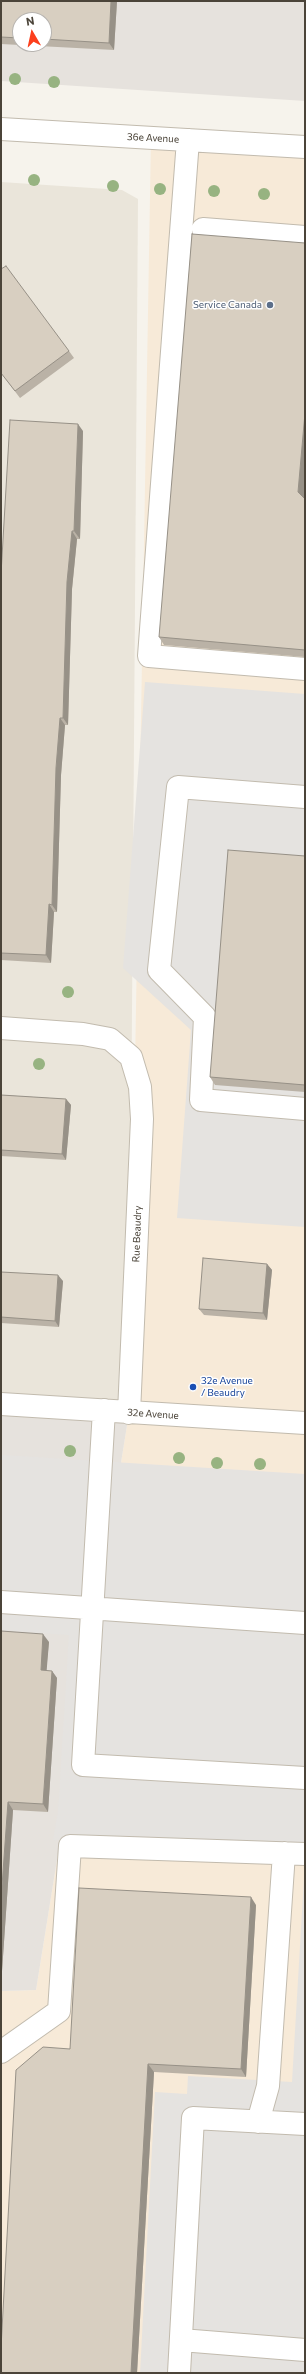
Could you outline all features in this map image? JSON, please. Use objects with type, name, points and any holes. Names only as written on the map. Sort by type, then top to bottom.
[{"type":"street","name":"36e Avenue","points":[[1,129],[305,146]]},
{"type":"street","points":[[188,140],[149,656],[305,669]]},
{"type":"street","points":[[203,229],[305,238]]},
{"type":"street","points":[[305,797],[178,788],[159,970],[205,1016],[200,1100],[305,1109]]},
{"type":"street","name":"Rue Beaudry","points":[[1,1028],[83,1034],[110,1039],[131,1057],[140,1087],[142,1119],[129,1413]]},
{"type":"street","name":"32e Avenue","points":[[1,1404],[305,1423]]},
{"type":"street","points":[[104,1410],[83,1765],[305,1778]]},
{"type":"street","points":[[1,1602],[305,1623]]},
{"type":"street","points":[[1,2052],[60,2011],[70,1846],[294,1853],[268,2086],[258,2122]]},
{"type":"street","points":[[179,2373],[193,2118],[305,2124]]},
{"type":"street","points":[[181,2340],[305,2350]]},
{"type":"shaded area","points":[[1,1],[305,1],[305,101],[1,81]]},
{"type":"shaded area","points":[[151,138],[305,147],[305,2373],[1,2373],[1,1991],[36,1990],[129,1413]]},
{"type":"shaded area","points":[[1,182],[122,190],[138,199],[129,1413],[1,1404]]},
{"type":"shaded area","points":[[145,682],[305,694],[305,1227],[177,1218],[191,1030],[123,968]]},
{"type":"shaded area","points":[[1,1404],[129,1413],[36,1990],[1,1991]]},
{"type":"shaded area","points":[[1,1455],[305,1474],[305,1852],[53,1840],[58,1812],[69,1635],[1,1630]]},
{"type":"shaded area","points":[[305,1861],[305,2373],[140,2373],[155,2092],[187,2094],[188,2076],[292,2082]]},
{"type":"building","points":[[1,1],[111,1],[109,43],[52,39],[52,12],[12,12],[12,38],[1,37]]},
{"type":"building","points":[[192,234],[305,243],[305,413],[298,492],[305,499],[305,650],[159,637]]},
{"type":"building","points":[[6,266],[69,351],[15,391],[1,373],[1,269]]},
{"type":"building","points":[[10,420],[78,424],[74,531],[72,531],[67,582],[63,718],[60,718],[56,768],[52,905],[49,904],[46,955],[1,953],[1,574]]},
{"type":"building","points":[[228,850],[305,856],[305,1085],[210,1077]]},
{"type":"building","points":[[1,1095],[66,1099],[62,1154],[1,1150]]},
{"type":"building","points":[[203,1258],[267,1264],[263,1313],[199,1309]]},
{"type":"building","points":[[1,1272],[58,1275],[55,1321],[1,1317]]},
{"type":"building","points":[[1,1631],[43,1634],[41,1670],[52,1671],[43,1804],[8,1802],[1,1900]]},
{"type":"building","points":[[79,1888],[251,1897],[241,2069],[148,2064],[131,2373],[1,2373],[1,2348],[16,2070],[43,2047],[70,2049]]},
{"type":"place","name":"Service Canada","points":[[270,305]]},
{"type":"place","name":"32e Avenue / Beaudry","points":[[193,1387]]}]
